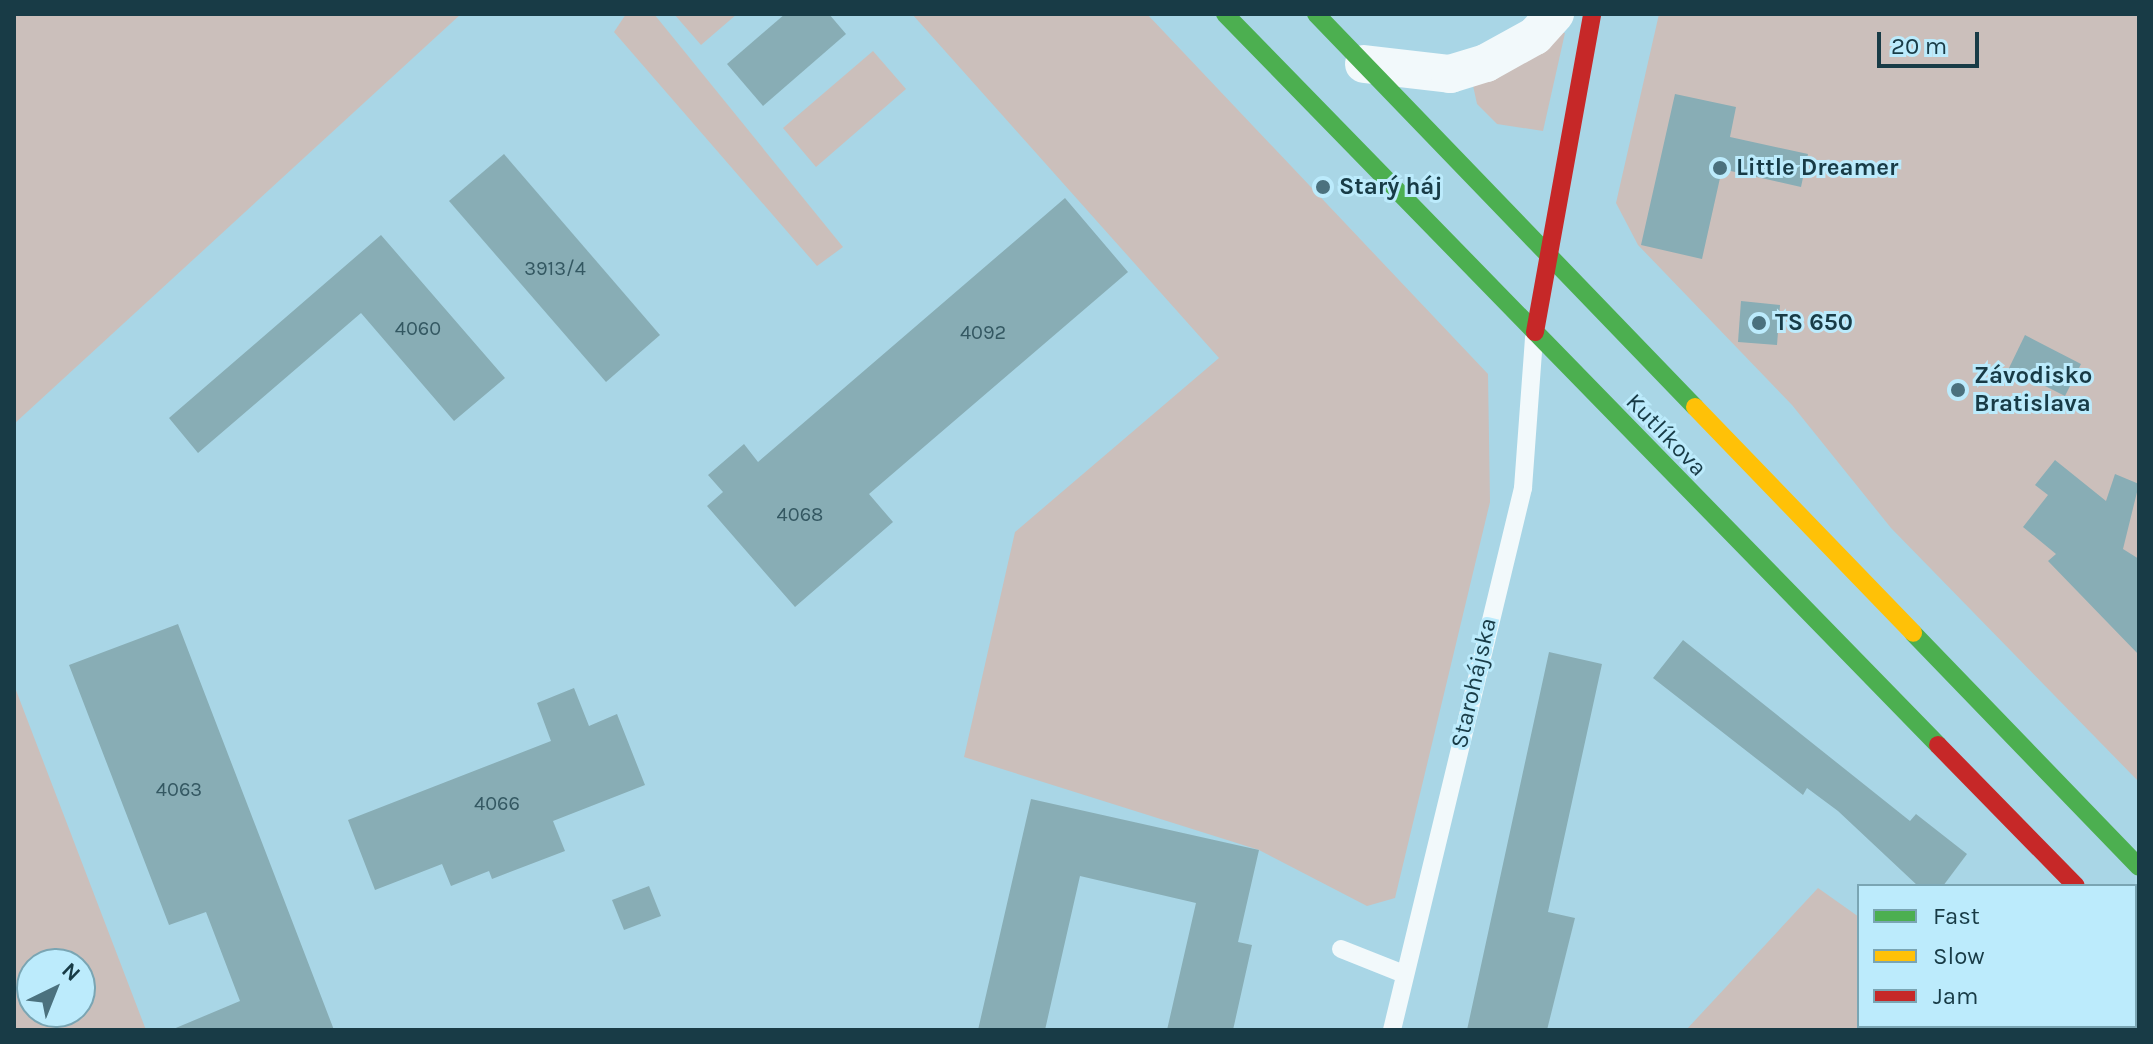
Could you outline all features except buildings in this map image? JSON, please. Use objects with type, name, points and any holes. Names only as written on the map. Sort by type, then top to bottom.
[{"type":"main road","name":"Kutlíkova","points":[[1225,14],[2074,884]]},
{"type":"main road","name":"Kutlíkova","points":[[1316,14],[1663,370],[2139,867]]},
{"type":"main road","name":"Starohájska","points":[[1535,332],[1592,14]]},
{"type":"main road","points":[[1535,332],[1578,345]]},
{"type":"main road","points":[[1620,357],[1663,370]]},
{"type":"street","points":[[1364,64],[1450,74],[1486,63],[1535,36],[1555,14]]},
{"type":"lane","name":"Starohájska","points":[[1392,1030],[1523,488],[1535,332]]},
{"type":"lane","points":[[1341,949],[1404,974]]},
{"type":"shaded area","points":[[14,14],[461,14],[14,424]]},
{"type":"shaded area","points":[[626,14],[654,14],[843,247],[817,266],[614,32]]},
{"type":"shaded area","points":[[674,14],[737,14],[701,45]]},
{"type":"shaded area","points":[[912,14],[1147,14],[1488,374],[1490,502],[1395,898],[1367,906],[1259,850],[964,757],[1015,532],[1219,358]]},
{"type":"shaded area","name":"Závodisko Bratislava","points":[[1659,14],[2139,14],[2139,782],[1891,528],[1792,405],[1638,245],[1616,203]]},
{"type":"shaded area","points":[[1560,32],[1565,33],[1543,131],[1497,124],[1477,104],[1472,81]]},
{"type":"shaded area","points":[[873,51],[906,89],[816,167],[783,128]]},
{"type":"shaded area","points":[[14,685],[146,1030],[14,1030]]},
{"type":"shaded area","points":[[1818,888],[1857,916],[1857,1028],[1969,1030],[1686,1030]]},
{"type":"traffic: fast","points":[[1225,14],[1938,745]]},
{"type":"traffic: fast","points":[[1316,14],[1695,407]]},
{"type":"traffic: fast","points":[[1913,633],[2139,867]]},
{"type":"traffic: fast","points":[[2137,964],[2139,968]]},
{"type":"traffic: slow","points":[[1695,407],[1913,633]]},
{"type":"traffic: jam","points":[[1535,332],[1592,14]]},
{"type":"traffic: jam","points":[[1938,745],[2074,884]]},
{"type":"place","name":"Little Dreamer","points":[[1720,168]]},
{"type":"place","name":"Starý háj","points":[[1323,187]]},
{"type":"place","name":"TS 650","points":[[1759,323]]},
{"type":"place","name":"Závodisko Bratislava","points":[[1958,390]]}]
